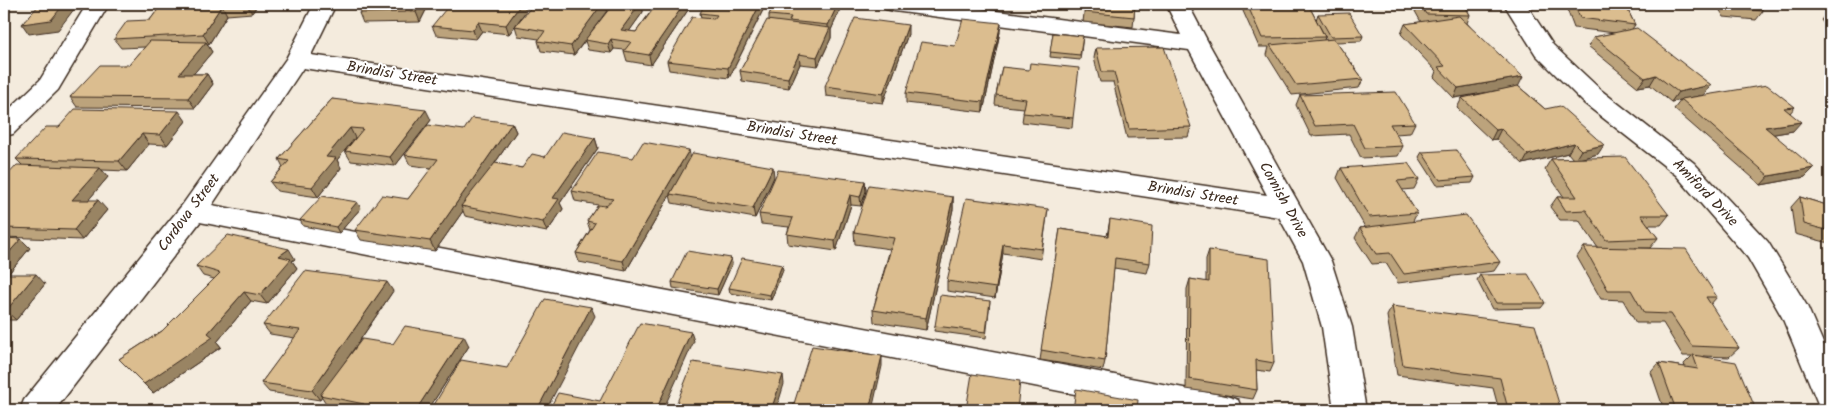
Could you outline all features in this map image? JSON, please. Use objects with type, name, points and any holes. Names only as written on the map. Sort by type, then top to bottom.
[{"type":"street","points":[[4,128],[50,85],[98,4]]},
{"type":"street","name":"Cordova Street","points":[[36,410],[193,211],[297,60],[325,4]]},
{"type":"street","points":[[894,4],[1197,44]]},
{"type":"street","name":"Cornish Drive","points":[[1177,4],[1197,44],[1317,261],[1337,327],[1350,410]]},
{"type":"street","name":"Amiford Drive","points":[[1515,4],[1544,50],[1593,97],[1685,169],[1758,250],[1796,315],[1830,396]]},
{"type":"street","name":"Brindisi Street","points":[[297,60],[1287,208]]},
{"type":"street","points":[[193,211],[1226,410]]},
{"type":"building","points":[[40,4],[64,4],[51,20],[22,24]]},
{"type":"building","points":[[162,4],[246,4],[222,5],[203,34],[114,39],[127,21],[150,20]]},
{"type":"building","points":[[364,4],[420,4],[416,12],[359,13]]},
{"type":"building","points":[[450,4],[521,4],[506,25],[478,22],[473,30],[432,26]]},
{"type":"building","points":[[534,4],[602,4],[571,46],[538,41],[545,31],[515,26]]},
{"type":"building","points":[[613,4],[640,4],[621,30],[636,32],[657,4],[684,4],[649,55],[624,51],[631,42],[611,39],[608,44],[585,40]]},
{"type":"building","points":[[705,4],[760,4],[728,68],[667,61],[692,17],[714,19],[717,15],[700,13]]},
{"type":"building","points":[[774,4],[838,4],[828,25],[789,21],[791,17],[769,15]]},
{"type":"building","points":[[1085,4],[1135,4],[1134,17],[1084,12]]},
{"type":"building","points":[[1247,4],[1308,4],[1325,37],[1262,38]]},
{"type":"building","points":[[1420,4],[1464,4],[1470,15],[1426,14]]},
{"type":"building","points":[[1574,4],[1625,4],[1635,25],[1580,18]]},
{"type":"building","points":[[1728,4],[1758,4],[1763,11],[1731,8]]},
{"type":"building","points":[[1349,13],[1363,36],[1331,37],[1318,14]]},
{"type":"building","points":[[1459,16],[1523,77],[1458,88],[1438,67],[1445,66],[1405,24]]},
{"type":"building","points":[[855,18],[908,25],[883,94],[825,86]]},
{"type":"building","points":[[963,19],[1001,23],[983,102],[906,93],[921,42],[955,46]]},
{"type":"building","points":[[767,20],[830,28],[817,57],[799,54],[788,78],[740,71]]},
{"type":"building","points":[[1637,28],[1711,85],[1678,92],[1656,75],[1645,78],[1594,37]]},
{"type":"building","points":[[1053,33],[1083,36],[1080,55],[1050,52]]},
{"type":"building","points":[[1334,39],[1363,79],[1296,85],[1270,45]]},
{"type":"building","points":[[150,41],[206,42],[179,74],[207,74],[188,98],[70,97],[100,65],[129,65]]},
{"type":"building","points":[[1164,47],[1191,127],[1129,129],[1114,72],[1102,72],[1096,48]]},
{"type":"building","points":[[1030,63],[1079,68],[1073,118],[1023,113],[1026,99],[996,95],[1002,67],[1029,70]]},
{"type":"building","points":[[1767,85],[1795,107],[1784,108],[1801,122],[1765,127],[1814,168],[1769,176],[1681,99]]},
{"type":"building","points":[[1518,86],[1545,109],[1560,106],[1604,145],[1581,150],[1574,143],[1528,155],[1501,129],[1496,130],[1462,98]]},
{"type":"building","points":[[1396,92],[1415,123],[1390,124],[1403,146],[1365,148],[1353,124],[1315,126],[1300,95]]},
{"type":"building","points":[[332,99],[426,110],[390,157],[345,151],[363,129],[350,128],[326,157],[336,158],[312,187],[270,182],[289,161],[279,159]]},
{"type":"building","points":[[75,109],[179,111],[160,135],[142,134],[119,161],[16,159],[46,127],[59,127]]},
{"type":"building","points":[[472,118],[512,123],[430,241],[355,230],[382,195],[408,199],[438,159],[405,155],[428,125],[464,130]]},
{"type":"building","points":[[562,132],[595,138],[553,198],[559,199],[543,222],[461,206],[495,163],[522,168],[532,154],[545,157]]},
{"type":"building","points":[[643,142],[689,150],[623,261],[576,253],[595,223],[587,221],[598,205],[605,206],[613,199],[572,191],[598,152],[633,158]]},
{"type":"building","points":[[1456,150],[1475,177],[1440,180],[1422,152]]},
{"type":"building","points":[[693,153],[773,167],[753,208],[670,194]]},
{"type":"building","points":[[1625,157],[1669,215],[1641,215],[1658,238],[1606,240],[1586,210],[1566,211],[1557,197],[1577,197],[1551,159]]},
{"type":"building","points":[[1408,163],[1419,179],[1397,181],[1417,213],[1369,217],[1341,168]]},
{"type":"building","points":[[17,165],[100,168],[72,200],[98,200],[74,230],[4,228],[4,179]]},
{"type":"building","points":[[778,170],[865,181],[860,197],[850,195],[835,241],[787,234],[793,218],[759,214]]},
{"type":"building","points":[[869,185],[953,197],[926,318],[873,310],[894,238],[854,232]]},
{"type":"building","points":[[322,196],[357,202],[336,227],[300,220]]},
{"type":"building","points":[[1800,197],[1830,206],[1830,231],[1804,224]]},
{"type":"building","points":[[966,198],[1048,209],[1042,249],[1003,244],[996,288],[947,281]]},
{"type":"building","points":[[1466,215],[1500,262],[1404,274],[1390,253],[1376,254],[1360,228]]},
{"type":"building","points":[[1110,219],[1152,226],[1150,263],[1115,258],[1105,361],[1041,350],[1060,229],[1108,236]]},
{"type":"building","points":[[228,235],[289,249],[279,256],[291,259],[260,295],[244,292],[208,333],[213,337],[144,384],[119,359],[162,331],[220,273],[196,266]]},
{"type":"building","points":[[4,238],[21,239],[4,258]]},
{"type":"building","points":[[1584,247],[1686,249],[1717,297],[1706,297],[1739,348],[1692,346],[1671,314],[1644,313],[1631,290],[1608,290]]},
{"type":"building","points":[[1209,250],[1269,259],[1274,363],[1256,360],[1257,390],[1189,379],[1190,279],[1209,282]]},
{"type":"building","points":[[687,251],[731,258],[717,289],[672,282]]},
{"type":"building","points":[[742,258],[782,265],[770,295],[729,288]]},
{"type":"building","points":[[305,271],[387,282],[312,390],[261,383],[300,330],[263,325]]},
{"type":"building","points":[[4,274],[36,274],[6,311],[4,311]]},
{"type":"building","points":[[1528,274],[1545,303],[1496,303],[1480,275]]},
{"type":"building","points":[[940,295],[990,301],[986,332],[935,326]]},
{"type":"building","points":[[545,299],[591,307],[537,410],[431,410],[461,360],[507,368]]},
{"type":"building","points":[[1392,306],[1535,325],[1561,410],[1508,409],[1500,378],[1403,365]]},
{"type":"building","points":[[640,323],[691,332],[656,410],[549,410],[558,393],[600,401]]},
{"type":"building","points":[[405,326],[464,336],[416,410],[360,410],[364,404],[320,395],[362,339],[393,344]]},
{"type":"building","points":[[812,346],[882,356],[869,410],[792,410]]},
{"type":"building","points":[[1693,355],[1736,362],[1756,410],[1676,410],[1659,363],[1698,369]]},
{"type":"building","points":[[693,362],[783,375],[771,410],[674,410]]},
{"type":"building","points":[[972,374],[1020,381],[1017,410],[966,410]]},
{"type":"building","points":[[1076,389],[1138,400],[1137,410],[1073,410]]},
{"type":"building","points":[[1433,405],[1462,410],[1434,410]]}]
